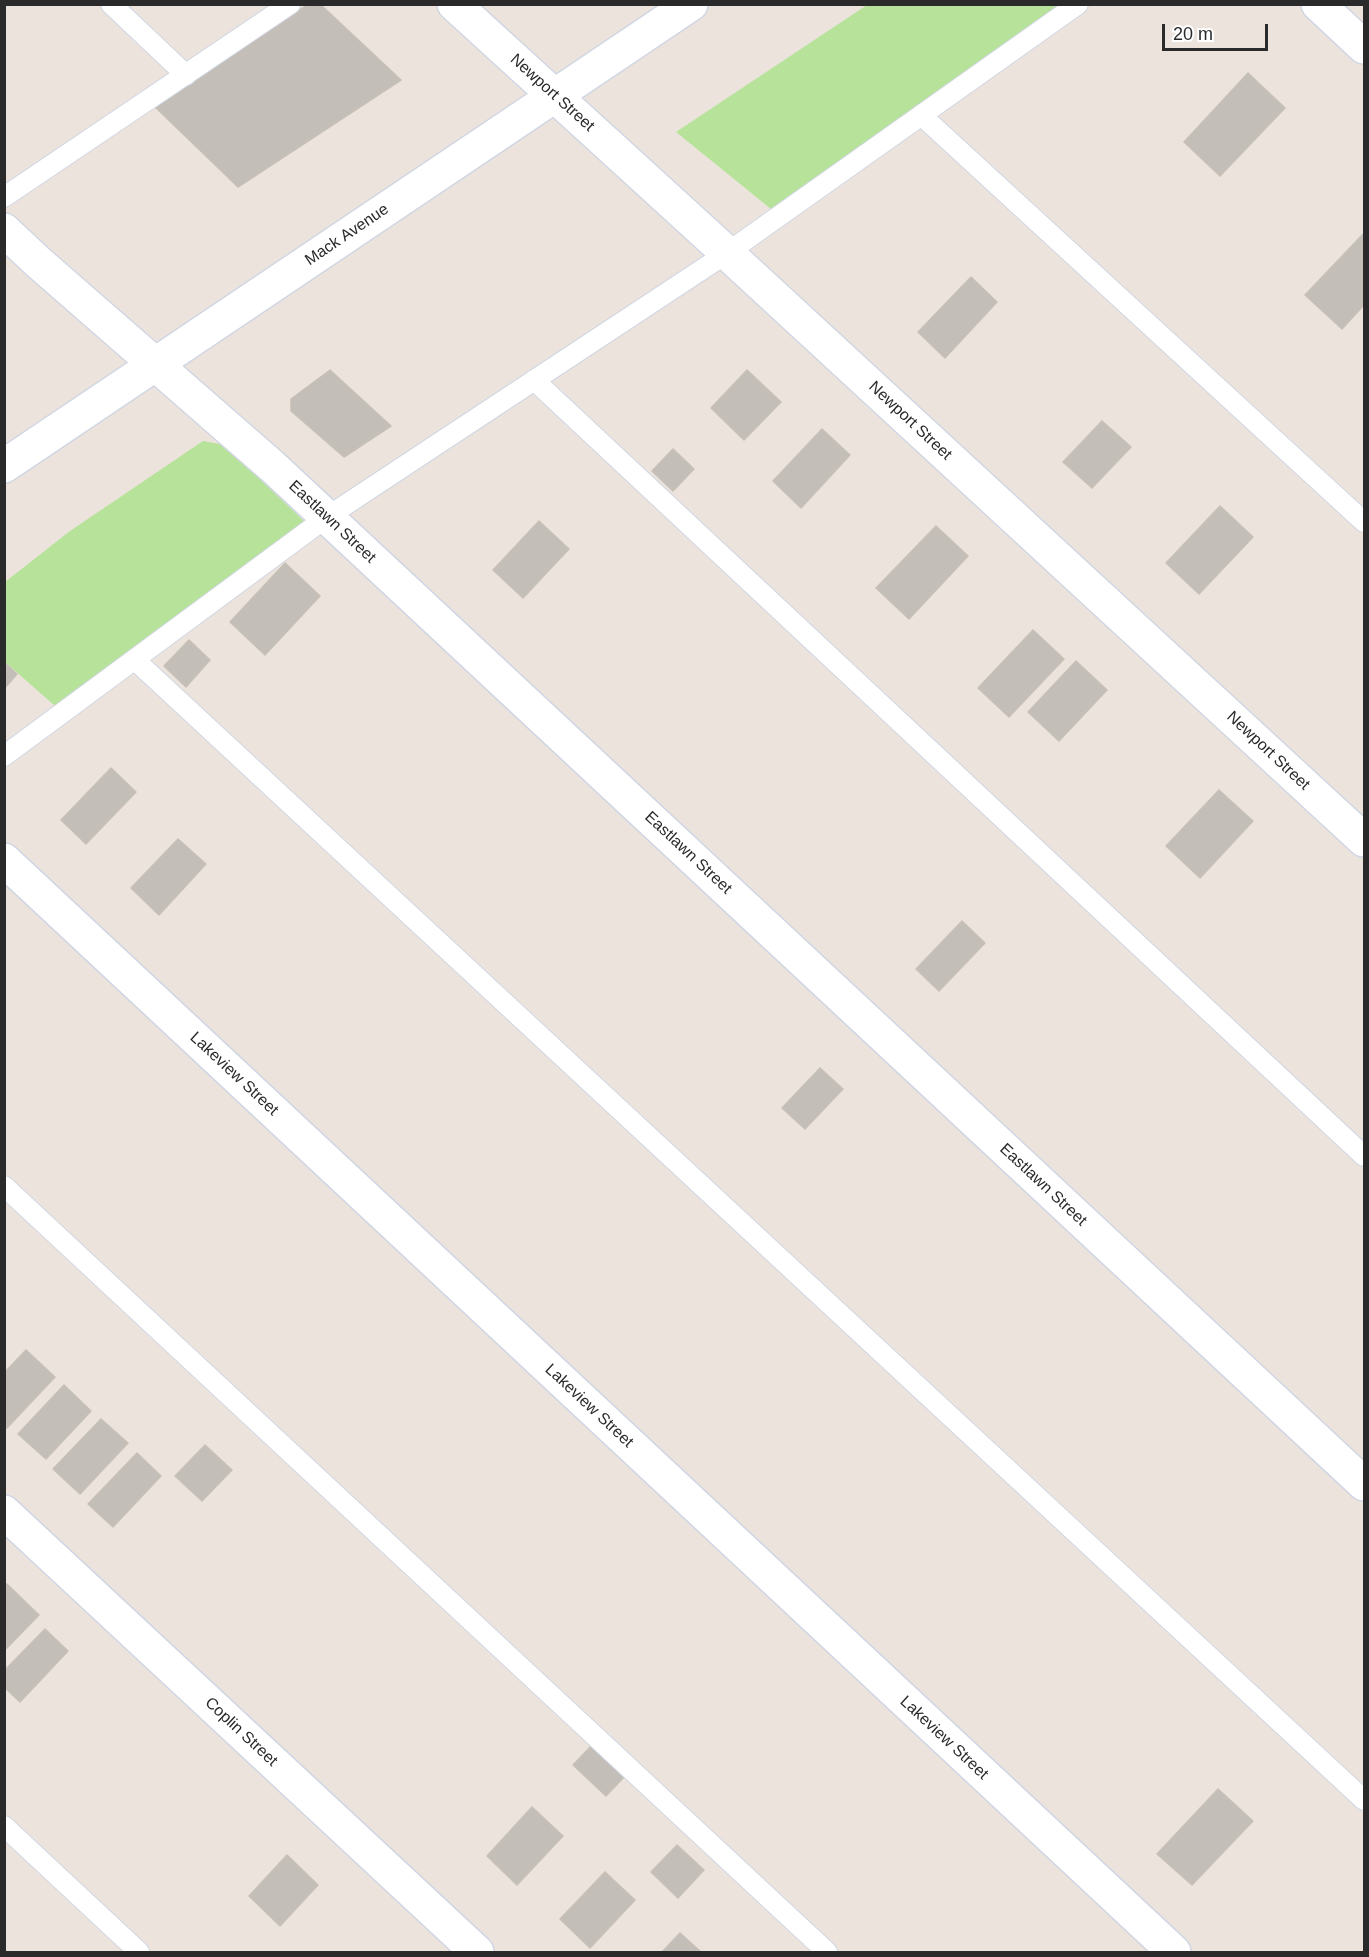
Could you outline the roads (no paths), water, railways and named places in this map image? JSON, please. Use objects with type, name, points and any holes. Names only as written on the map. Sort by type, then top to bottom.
[{"type":"street","name":"Newport Street","points":[[454,4],[1365,840]]},
{"type":"street","name":"Mack Avenue","points":[[4,466],[691,4]]},
{"type":"street","points":[[1318,4],[1365,47]]},
{"type":"street","name":"Eastlawn Street","points":[[4,230],[273,467],[1365,1484]]},
{"type":"street","name":"Lakeview Street","points":[[4,860],[1174,1953]]},
{"type":"street","name":"Coplin Street","points":[[4,1512],[477,1953]]},
{"type":"lane","points":[[111,4],[186,75]]},
{"type":"lane","points":[[4,197],[290,4]]},
{"type":"lane","points":[[4,756],[327,517],[727,253],[1078,4]]},
{"type":"lane","points":[[921,115],[1365,522]]},
{"type":"lane","points":[[534,380],[1365,1156]]},
{"type":"lane","points":[[135,660],[1365,1800]]},
{"type":"lane","points":[[4,1186],[827,1953]]},
{"type":"lane","points":[[4,1826],[139,1953]]}]
